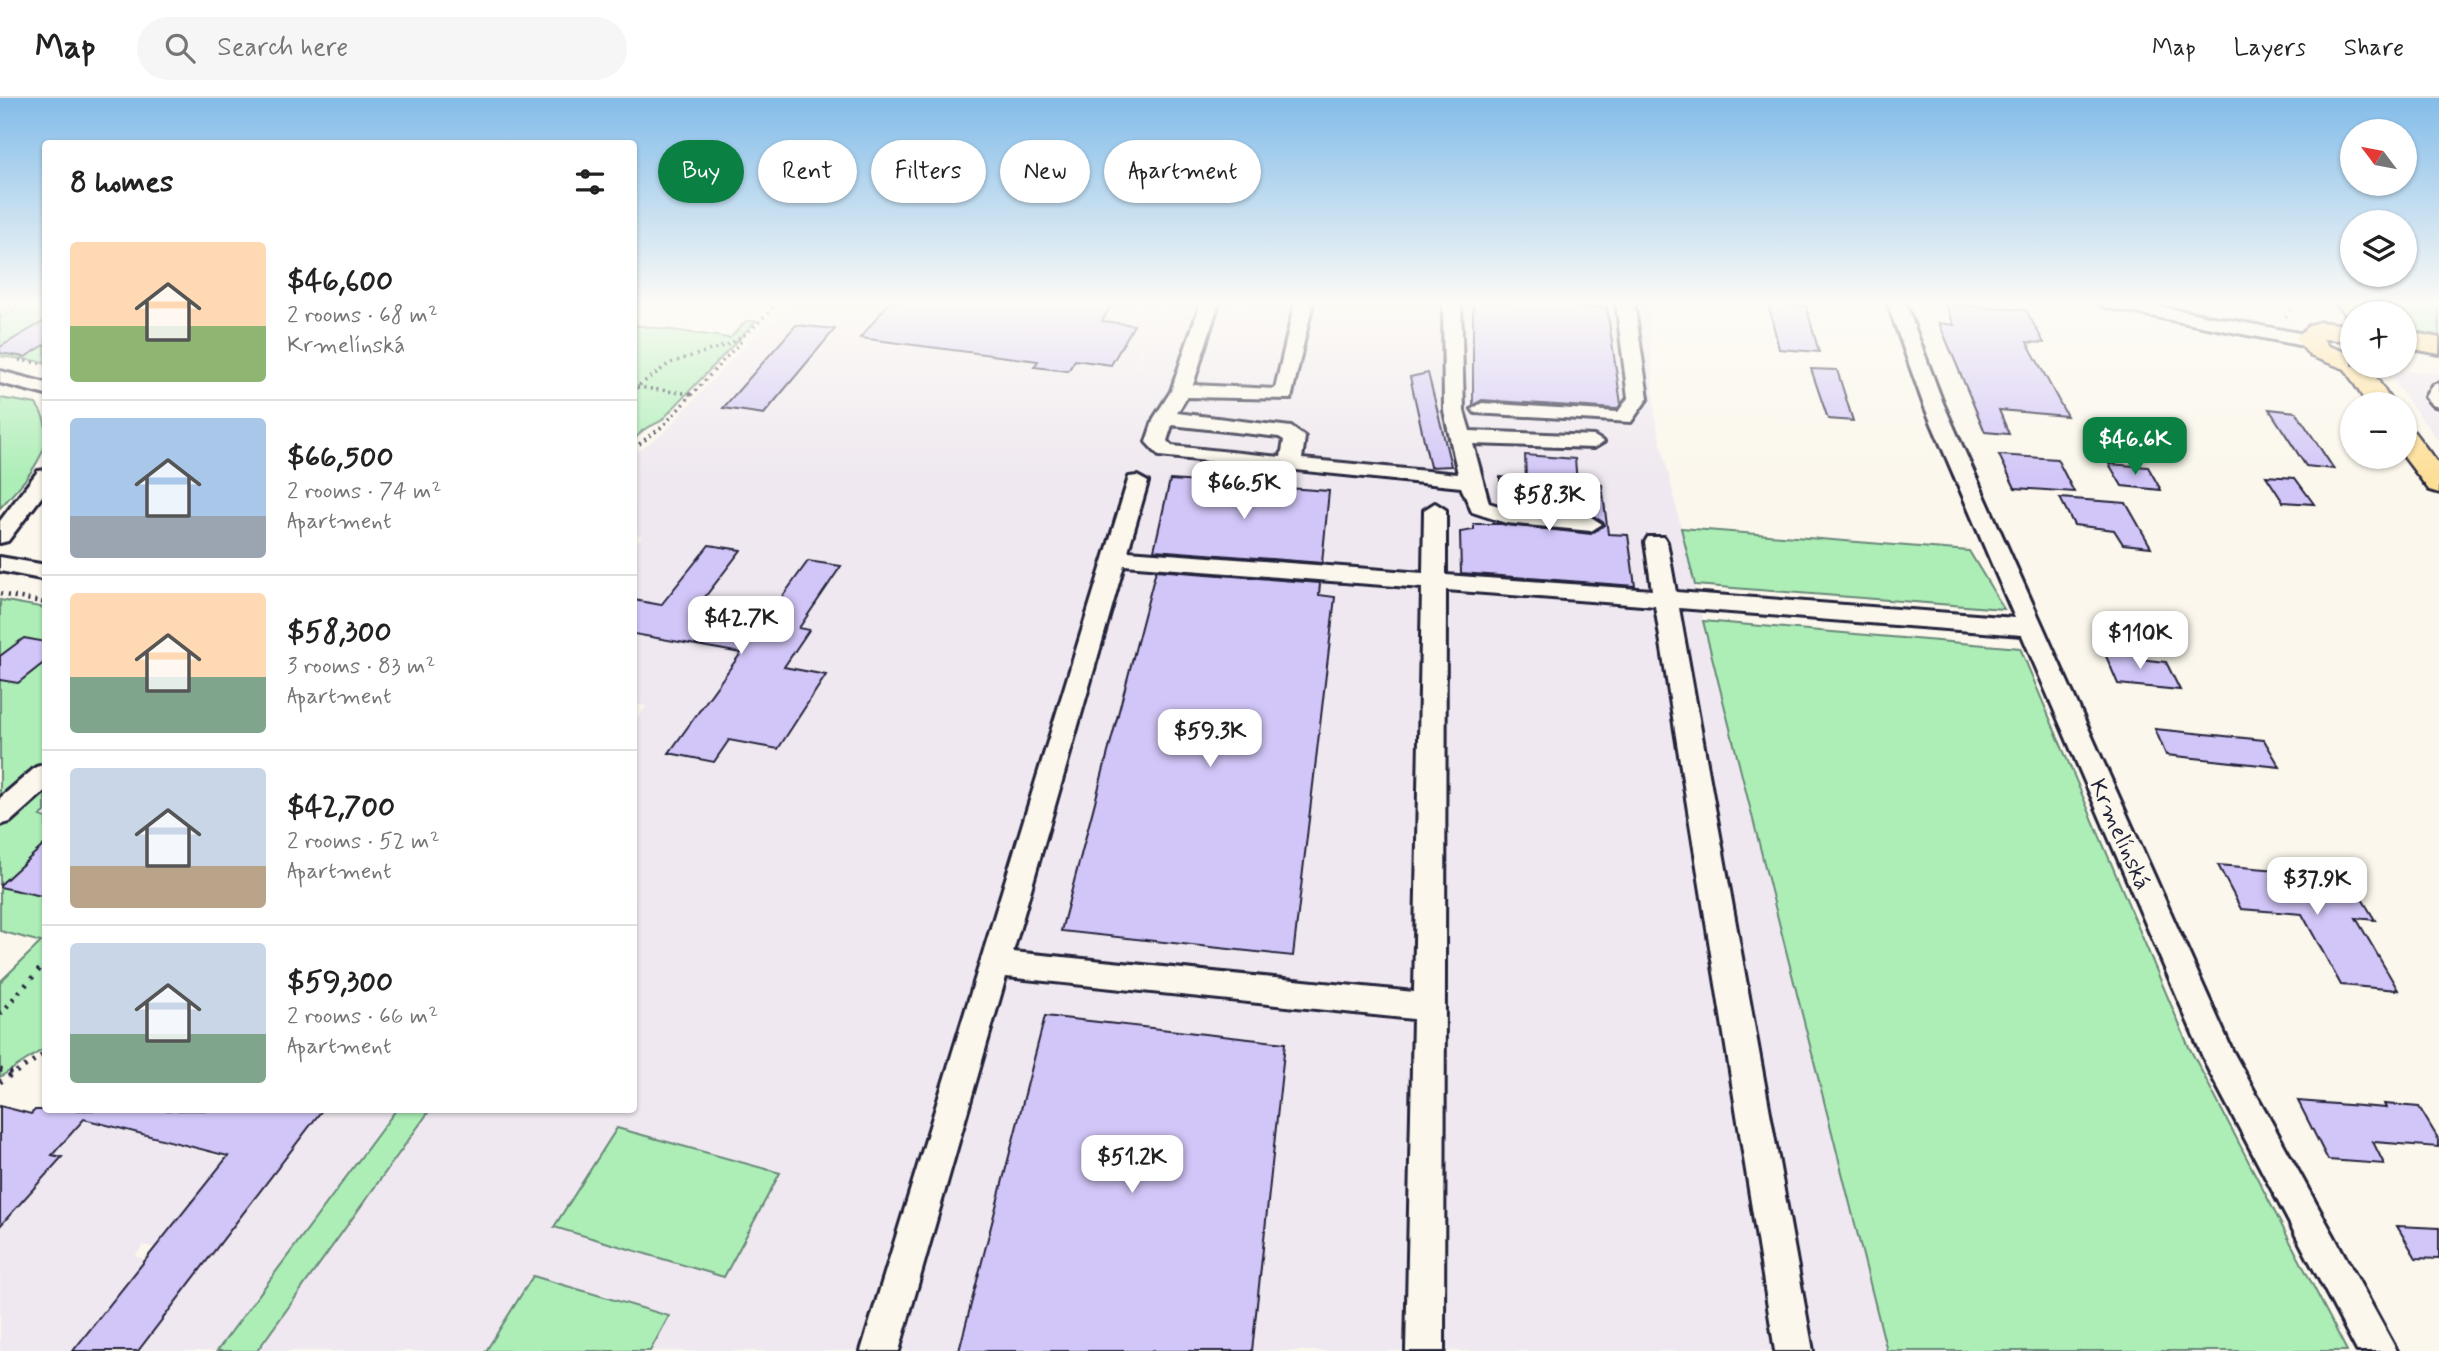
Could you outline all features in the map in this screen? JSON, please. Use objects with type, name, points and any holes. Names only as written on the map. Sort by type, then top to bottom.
[{"type":"main road","points":[[2417,455],[2439,484]]},
{"type":"street","points":[[1191,360],[1181,391],[1164,418],[1156,442],[1166,452],[1471,482]]},
{"type":"street","points":[[1181,391],[1284,395],[1291,360]]},
{"type":"street","points":[[1453,360],[1454,411],[1476,502],[1485,511],[1591,524]]},
{"type":"street","points":[[1482,409],[1624,418],[1638,398],[1633,360]]},
{"type":"street","name":"Krmelínská","points":[[1917,360],[1933,403],[2030,627],[2220,1059],[2378,1351]]},
{"type":"street","points":[[0,377],[42,388]]},
{"type":"street","points":[[2439,390],[2435,397],[2439,401]]},
{"type":"street","points":[[1164,418],[1284,431],[1295,437],[1291,464]]},
{"type":"street","points":[[1461,437],[1594,442]]},
{"type":"street","points":[[0,536],[42,481]]},
{"type":"street","points":[[1137,482],[1115,557],[2030,627]]},
{"type":"street","points":[[1425,1351],[1435,510]]},
{"type":"street","points":[[1656,542],[1794,1351]]},
{"type":"street","points":[[0,564],[42,572]]},
{"type":"street","points":[[0,814],[42,777]]},
{"type":"street","points":[[995,962],[1429,1007]]},
{"type":"lane","points":[[880,1351],[1115,557]]},
{"type":"path","points":[[22,360],[42,363]]},
{"type":"path","points":[[637,385],[678,360]]},
{"type":"path","points":[[637,446],[663,426],[723,360]]},
{"type":"path","points":[[637,387],[692,394]]},
{"type":"path","points":[[0,594],[42,602]]},
{"type":"path","points":[[0,1014],[42,967]]},
{"type":"path","points":[[0,1082],[42,1056]]},
{"type":"path","points":[[0,1070],[16,1073]]},
{"type":"shaded area","points":[[731,360],[1138,360],[1131,378],[1139,360],[1652,360],[1655,417],[1703,621],[1887,1351],[138,1351],[319,1113],[637,1113],[637,719],[646,706],[637,704],[637,636],[741,653],[668,754],[713,763],[724,740],[777,750],[825,676],[783,668],[798,628],[840,567],[807,561],[763,622],[683,625],[709,545],[660,605],[637,601],[637,542],[642,536],[637,535],[637,452],[663,433]]},
{"type":"shaded area","points":[[2417,371],[2439,374],[2439,442],[2417,413],[2417,392],[2402,392],[2392,379],[2417,378]]},
{"type":"shaded area","points":[[84,1118],[226,1158],[156,1248],[144,1245],[135,1256],[145,1260],[73,1351],[0,1351],[0,1225],[59,1158],[52,1155]]},
{"type":"green space","points":[[637,360],[719,360],[661,421],[643,430],[637,437]]},
{"type":"green space","points":[[0,398],[36,404],[42,415],[42,451],[30,473],[0,508]]},
{"type":"green space","points":[[1681,528],[1969,551],[2004,609],[1695,585]]},
{"type":"green space","points":[[0,600],[42,607],[42,767],[0,804]]},
{"type":"green space","points":[[1703,621],[2020,648],[2188,1045],[2347,1351],[1887,1351]]},
{"type":"green space","points":[[42,790],[42,1050],[0,1077],[0,982],[41,942],[0,931],[0,827]]},
{"type":"green space","points":[[394,1113],[428,1113],[257,1351],[217,1351]]},
{"type":"green space","points":[[617,1128],[780,1173],[724,1277],[554,1227]]},
{"type":"green space","points":[[533,1276],[669,1316],[650,1351],[486,1351]]},
{"type":"building","points":[[765,360],[809,360],[764,414],[723,408]]},
{"type":"building","points":[[1034,360],[1075,360],[1068,371],[1034,367],[1038,361]]},
{"type":"building","points":[[1078,360],[1114,360],[1111,365]]},
{"type":"building","points":[[1473,360],[1615,360],[1621,404],[1617,409],[1482,400],[1473,405]]},
{"type":"building","points":[[1955,360],[2037,360],[2067,416],[1999,410],[2009,434],[1985,432]]},
{"type":"building","points":[[1811,369],[1837,370],[1853,421],[1828,419]]},
{"type":"building","points":[[1428,373],[1451,466],[1430,467],[1410,377]]},
{"type":"building","points":[[2269,409],[2296,412],[2334,469],[2306,466]]},
{"type":"building","points":[[1525,455],[1575,459],[1577,483],[1602,485],[1608,534],[1628,535],[1635,586],[1461,573],[1460,532],[1474,530],[1474,524],[1501,524],[1591,534],[1604,525],[1591,514],[1500,504],[1500,477],[1526,479]]},
{"type":"building","points":[[1999,455],[2057,459],[2074,492],[2015,488]]},
{"type":"building","points":[[2109,464],[2148,467],[2161,490],[2122,486]]},
{"type":"building","points":[[2266,476],[2295,478],[2314,504],[2283,502]]},
{"type":"building","points":[[1170,480],[1329,491],[1322,563],[1154,550]]},
{"type":"building","points":[[2060,498],[2126,503],[2151,547],[2123,544],[2114,530],[2074,525]]},
{"type":"building","points":[[709,545],[741,550],[695,610],[764,622],[808,561],[841,566],[799,628],[809,630],[784,667],[826,675],[778,749],[729,740],[714,762],[669,753],[741,653],[637,635],[637,601],[661,605]]},
{"type":"building","points":[[1156,570],[1320,583],[1319,595],[1335,597],[1293,956],[1061,931]]},
{"type":"building","points":[[24,638],[42,641],[42,664],[18,683],[0,680],[0,656]]},
{"type":"building","points":[[2103,649],[2135,652],[2139,659],[2166,662],[2180,690],[2118,684]]},
{"type":"building","points":[[2155,729],[2264,740],[2280,767],[2166,755]]},
{"type":"building","points":[[42,847],[42,896],[0,885]]},
{"type":"building","points":[[2218,865],[2348,876],[2375,920],[2356,918],[2398,990],[2341,985],[2302,914],[2241,909]]},
{"type":"building","points":[[1045,1016],[1285,1043],[1252,1351],[959,1351]]},
{"type":"building","points":[[2298,1101],[2386,1108],[2384,1104],[2419,1107],[2439,1140],[2439,1147],[2373,1142],[2384,1164],[2328,1160]]},
{"type":"building","points":[[0,1106],[31,1114],[35,1110],[42,1110],[42,1113],[320,1113],[138,1351],[73,1351],[228,1156],[84,1119],[52,1155],[62,1157],[0,1226]]},
{"type":"building","points":[[2397,1226],[2439,1228],[2439,1259],[2416,1258]]}]
